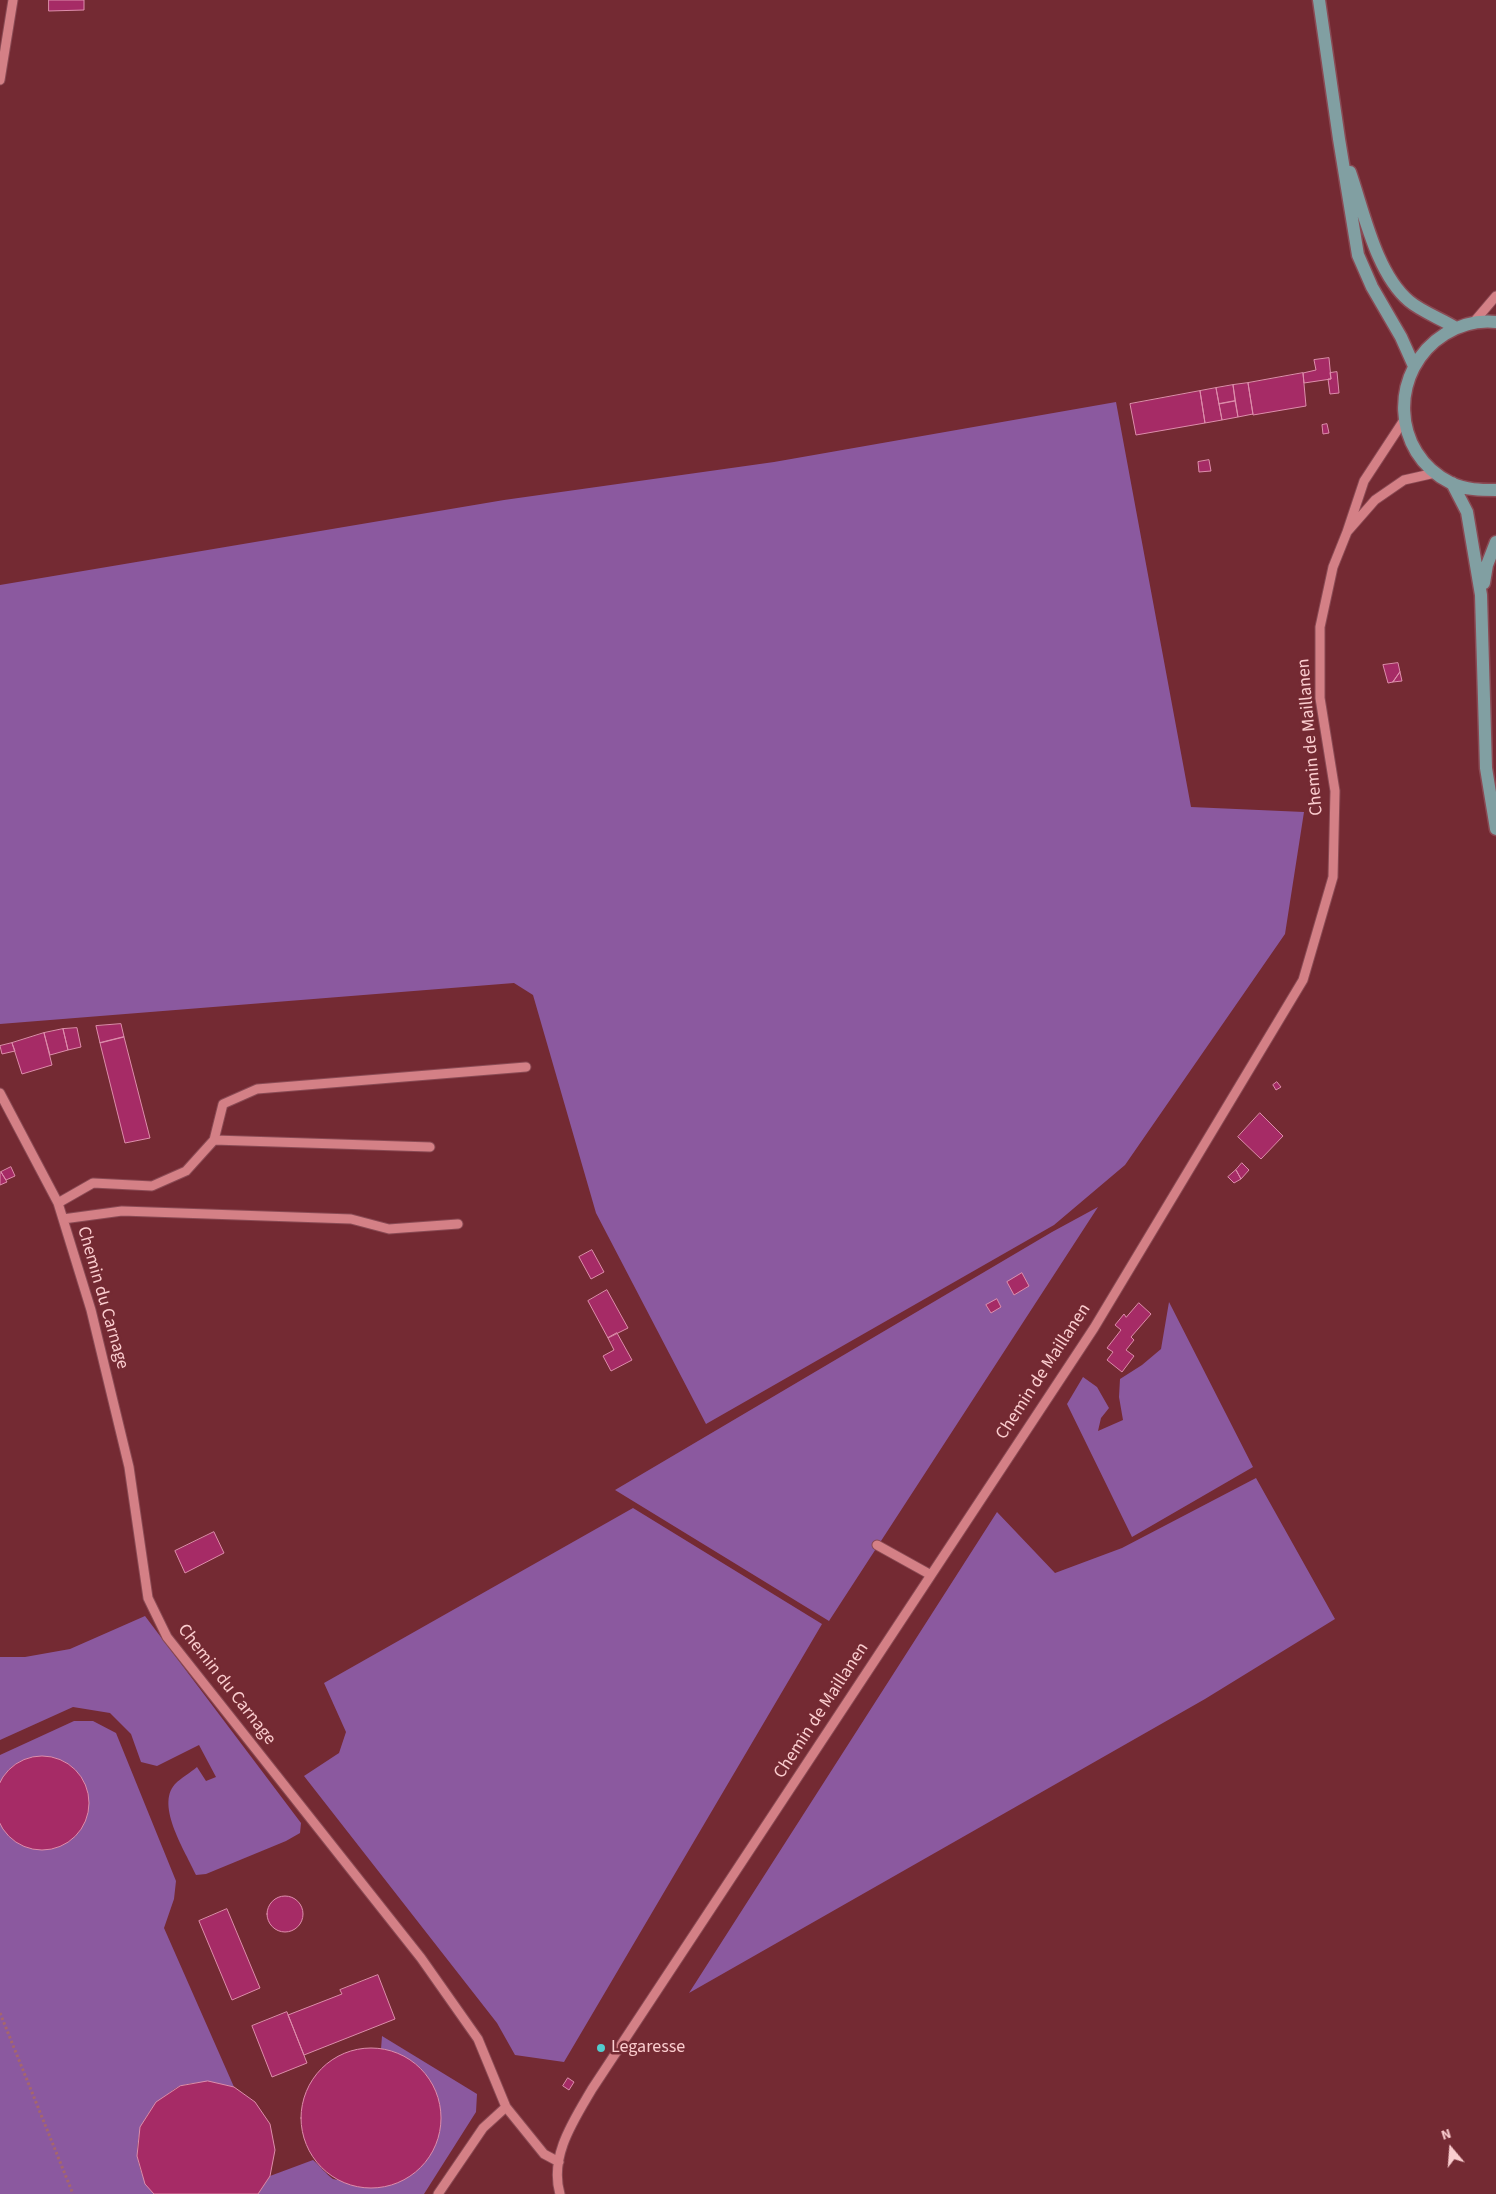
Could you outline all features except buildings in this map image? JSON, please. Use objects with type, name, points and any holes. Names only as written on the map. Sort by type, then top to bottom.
[{"type":"main road","points":[[1319,0],[1358,255],[1372,287],[1401,337],[1414,366]]},
{"type":"main road","points":[[1339,139],[1379,257],[1390,279],[1409,301],[1456,328]]},
{"type":"main road","points":[[1496,322],[1473,323],[1456,328],[1432,343],[1414,366],[1404,392],[1404,420],[1421,458],[1436,473],[1452,483],[1474,490],[1496,490]]},
{"type":"main road","points":[[1452,483],[1467,512],[1482,595]]},
{"type":"main road","points":[[1496,542],[1486,565],[1482,595],[1486,768],[1496,829]]},
{"type":"street","points":[[0,80],[12,0]]},
{"type":"street","points":[[1473,323],[1496,296]]},
{"type":"street","name":"Chemin de Maillanen","points":[[559,2162],[565,2134],[592,2089],[1094,1328],[1303,980],[1333,877],[1335,791],[1320,698],[1320,627],[1333,567],[1364,481],[1404,420]]},
{"type":"street","points":[[1347,532],[1375,500],[1404,480],[1436,473]]},
{"type":"street","points":[[58,1203],[93,1183],[152,1186],[186,1171],[214,1140],[223,1104],[257,1089],[526,1067]]},
{"type":"street","name":"Chemin du Carnage","points":[[0,1093],[58,1203],[91,1310],[129,1467],[148,1598],[167,1637],[427,1966],[478,2039],[506,2107],[544,2154],[559,2162]]},
{"type":"street","points":[[214,1140],[430,1147]]},
{"type":"street","points":[[63,1219],[122,1211],[351,1219],[389,1229],[458,1224]]},
{"type":"street","points":[[877,1545],[931,1575]]},
{"type":"street","points":[[438,2194],[483,2128],[506,2107]]},
{"type":"street","points":[[559,2162],[560,2194]]},
{"type":"path","points":[[0,2014],[73,2194]]},
{"type":"shaded area","points":[[1116,402],[1191,807],[1304,812],[1285,934],[1125,1165],[1054,1225],[706,1424],[596,1213],[533,995],[514,983],[0,1024],[0,585],[504,500],[774,462]]},
{"type":"shaded area","points":[[1098,1207],[829,1621],[615,1490],[1052,1232]]},
{"type":"shaded area","points":[[1169,1302],[1253,1467],[1132,1537],[1067,1404],[1083,1377],[1097,1387],[1109,1408],[1101,1418],[1098,1431],[1123,1420],[1119,1397],[1120,1379],[1142,1365],[1161,1349]]},
{"type":"shaded area","points":[[1256,1478],[1335,1619],[1205,1699],[689,1993],[997,1512],[1055,1573],[1122,1548]]},
{"type":"shaded area","points":[[633,1508],[822,1624],[564,2062],[515,2055],[497,2023],[304,1776],[339,1753],[346,1732],[324,1683]]},
{"type":"shaded area","points":[[145,1616],[301,1823],[300,1833],[286,1841],[206,1874],[196,1875],[174,1829],[168,1804],[170,1793],[175,1784],[197,1767],[206,1781],[216,1777],[199,1745],[157,1766],[141,1762],[131,1734],[110,1713],[73,1707],[0,1740],[0,1657],[25,1657],[70,1649]]},
{"type":"shaded area","points":[[74,1721],[93,1721],[116,1733],[176,1881],[174,1899],[164,1928],[234,2087],[214,2083],[188,2084],[173,2090],[148,2115],[138,2141],[138,2154],[140,2168],[145,2181],[154,2194],[0,2194],[0,1755]]},
{"type":"shaded area","points":[[382,2036],[477,2094],[476,2112],[424,2194],[258,2194],[270,2176],[313,2160],[333,2179],[355,2182],[378,2180],[398,2174],[416,2164],[430,2150],[438,2132],[439,2112],[433,2089],[415,2064],[400,2055],[381,2049]]},
{"type":"place","name":"Legaresse","points":[[601,2048]]}]
